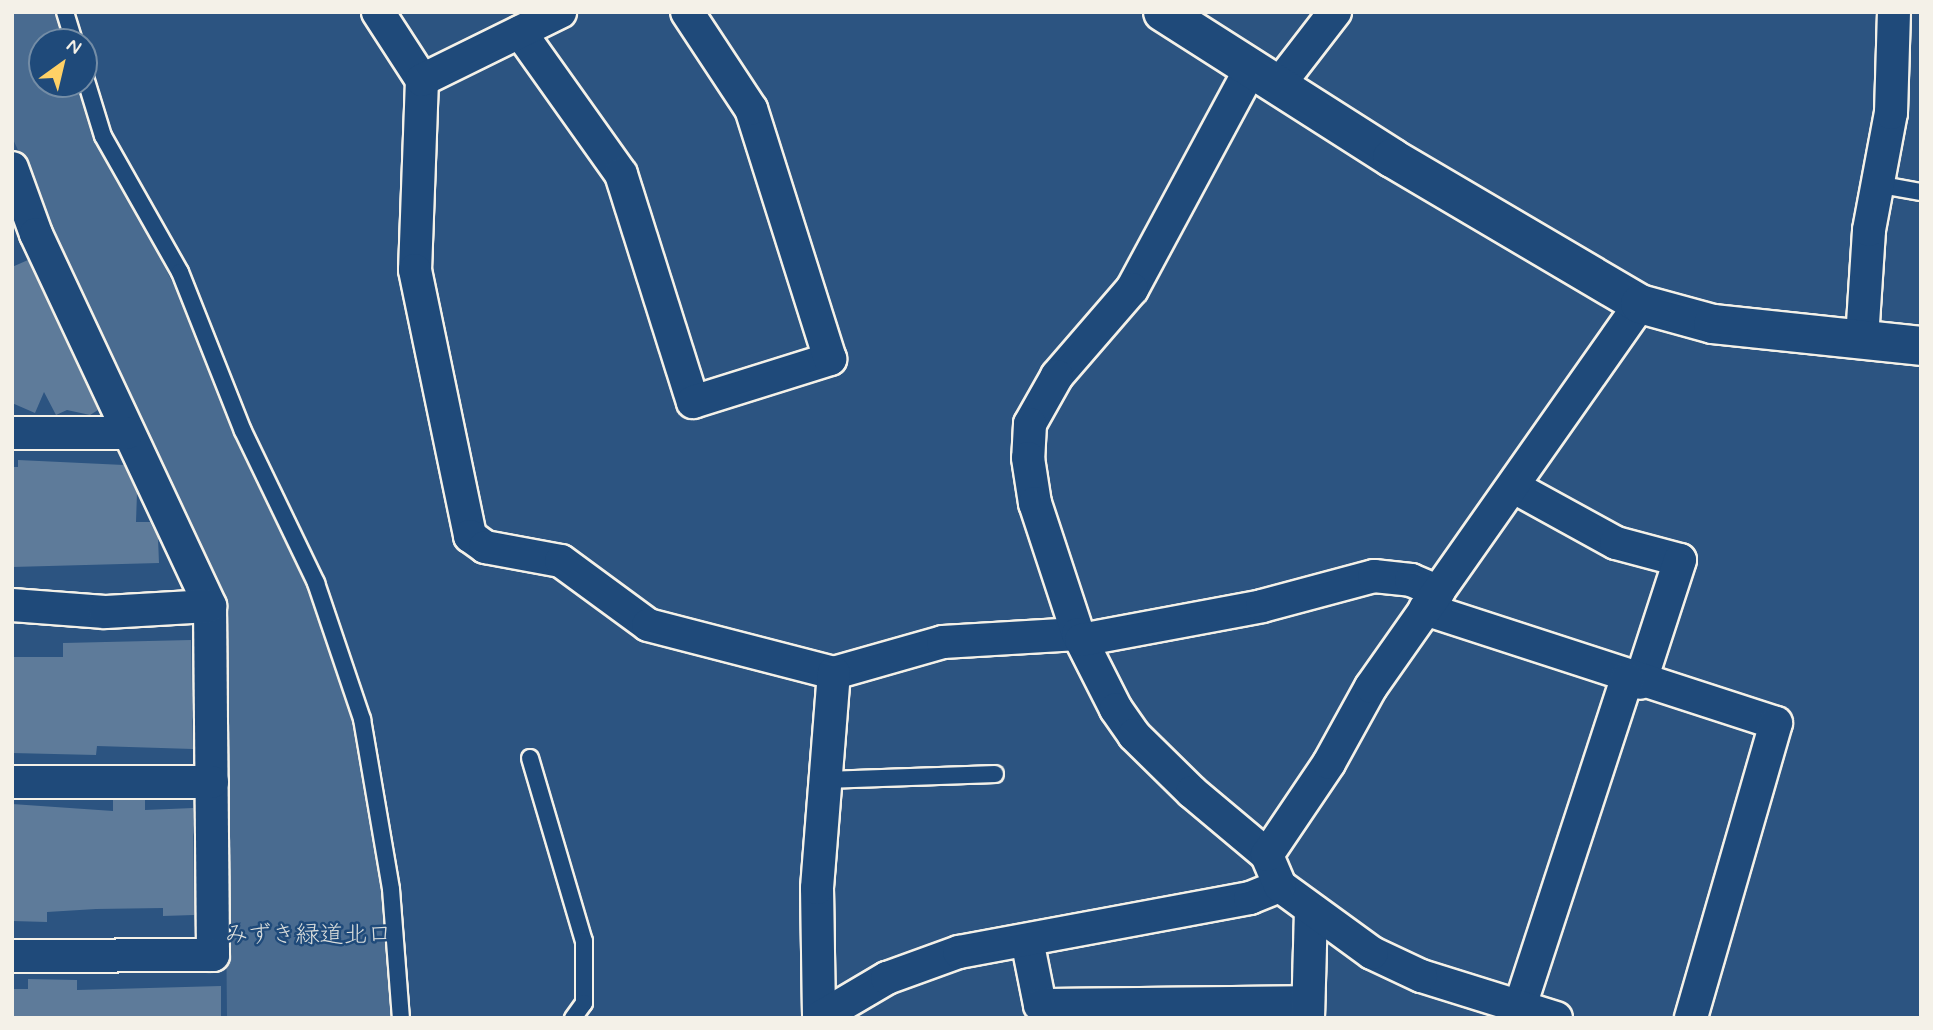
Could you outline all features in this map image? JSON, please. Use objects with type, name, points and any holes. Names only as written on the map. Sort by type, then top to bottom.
[{"type":"street","points":[[378,12],[422,80],[415,270],[470,536],[485,547],[561,561],[648,625],[834,673],[943,642],[1080,637],[1262,606],[1374,576],[1411,580],[1432,600],[1633,681],[1776,723],[1691,1018]]},
{"type":"street","points":[[422,80],[560,12]]},
{"type":"street","points":[[520,32],[621,174],[693,402],[830,359],[751,109],[687,12]]},
{"type":"street","points":[[1163,12],[1264,78],[1640,304],[1713,324],[1921,346]]},
{"type":"street","points":[[1335,12],[1264,78],[1132,289],[1058,376],[1030,424],[1028,458],[1035,503],[1080,637],[1134,735],[1267,855],[1280,886],[1311,912],[1371,953],[1421,976],[1556,1018]]},
{"type":"street","points":[[1862,339],[1876,184],[1891,113],[1894,12]]},
{"type":"street","points":[[12,168],[24,239],[127,433],[211,606],[213,955],[12,956]]},
{"type":"street","points":[[1267,855],[1432,600],[1640,304]]},
{"type":"street","points":[[12,433],[127,433]]},
{"type":"street","points":[[1514,486],[1616,543],[1680,560],[1633,681],[1520,1006]]},
{"type":"street","points":[[12,606],[105,612],[211,606]]},
{"type":"street","points":[[834,673],[817,888],[817,1017],[887,978],[959,952],[1250,898],[1280,886]]},
{"type":"street","points":[[12,782],[212,782]]},
{"type":"street","points":[[1027,940],[1040,1004],[1308,1010],[1311,912]]},
{"type":"lane","points":[[91,98],[103,136],[180,272],[243,431],[316,583],[358,707],[391,889],[401,1018]]},
{"type":"lane","points":[[1876,184],[1921,192]]},
{"type":"lane","points":[[530,758],[584,941],[584,1003],[573,1018]]},
{"type":"lane","points":[[826,780],[995,774]]},
{"type":"green space","name":"みずき緑道北口","points":[[12,12],[57,12],[62,28],[28,28],[28,98],[84,98],[94,127],[194,325],[306,579],[353,721],[386,903],[393,1018],[227,1018],[223,603],[12,137]]},
{"type":"building","points":[[28,260],[98,410],[90,415],[67,410],[56,415],[44,392],[35,413],[12,403],[12,267]]},
{"type":"building","points":[[18,460],[124,465],[137,493],[136,522],[150,522],[158,538],[159,563],[12,567],[12,467],[18,467]]},
{"type":"building","points":[[191,640],[193,749],[97,746],[96,755],[12,753],[12,657],[63,657],[63,643]]},
{"type":"building","points":[[113,800],[145,800],[145,810],[193,808],[194,915],[163,916],[163,908],[96,909],[47,912],[47,922],[12,921],[12,804],[113,811]]},
{"type":"building","points":[[28,979],[77,980],[77,990],[221,986],[221,1018],[12,1018],[12,989],[28,989]]}]
